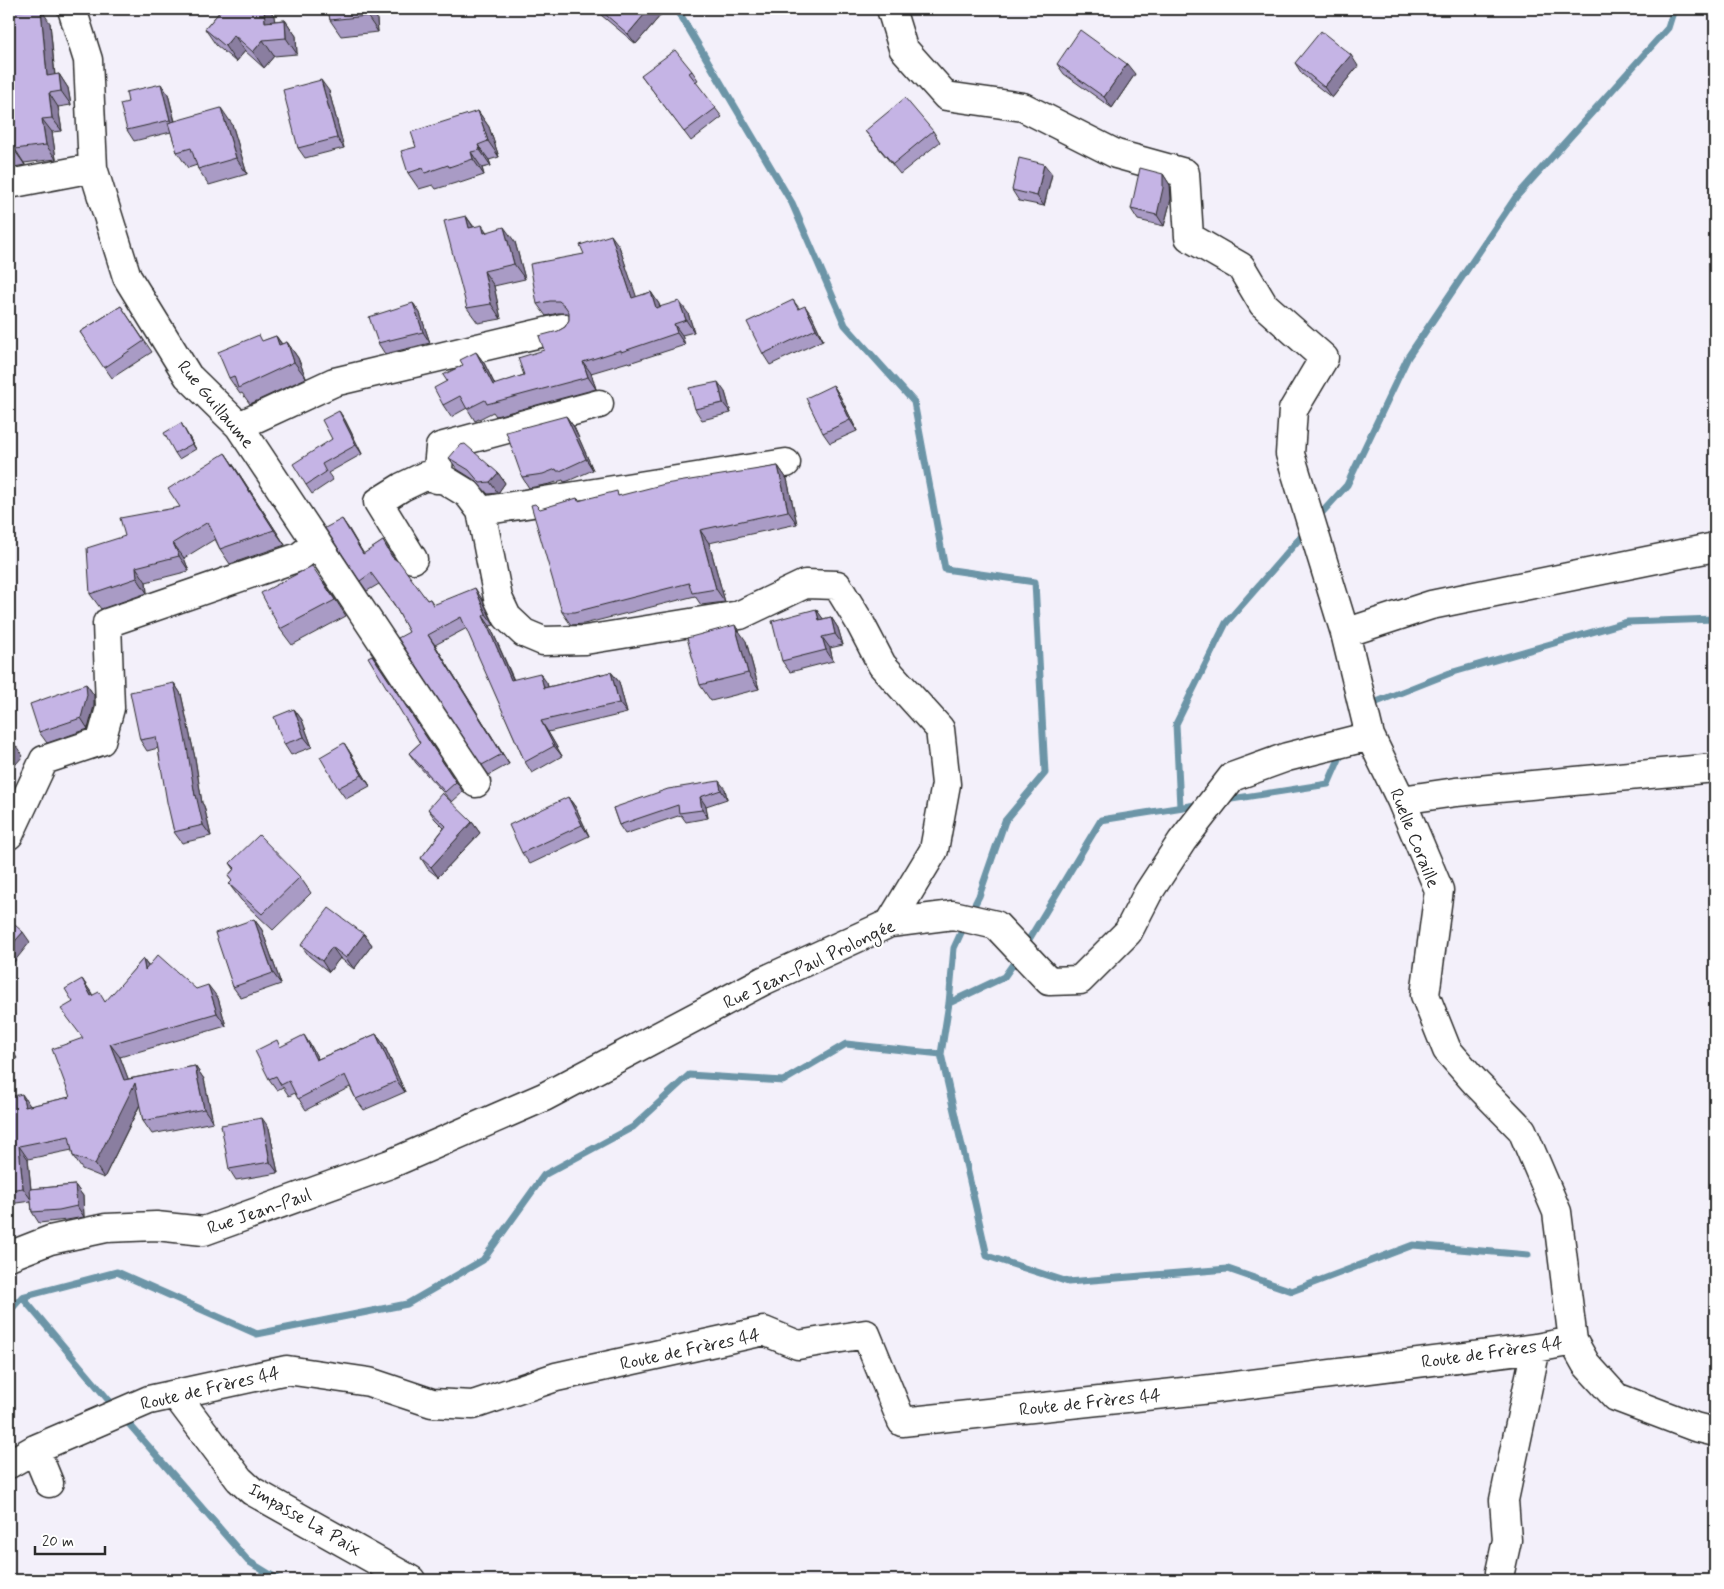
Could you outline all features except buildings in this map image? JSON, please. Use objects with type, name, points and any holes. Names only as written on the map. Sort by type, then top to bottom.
[{"type":"street","name":"Rue Guillaume","points":[[72,9],[88,60],[92,168],[127,277],[188,376],[239,426],[476,783]]},
{"type":"street","name":"Ruelle Coraille","points":[[891,9],[903,48],[946,96],[1023,107],[1116,154],[1185,173],[1189,238],[1241,267],[1263,304],[1324,358],[1293,410],[1290,454],[1345,633],[1370,736],[1401,800],[1439,890],[1424,994],[1447,1050],[1522,1130],[1557,1212],[1573,1341],[1586,1364],[1616,1397],[1695,1427],[1715,1432]]},
{"type":"street","points":[[9,184],[92,168]]},
{"type":"street","points":[[239,426],[334,382],[562,328]]},
{"type":"street","points":[[437,479],[440,448],[599,404]]},
{"type":"street","points":[[482,512],[786,463]]},
{"type":"street","points":[[413,559],[378,502],[402,487],[425,476],[445,480],[468,494],[482,512],[498,598],[507,617],[524,633],[543,641],[585,640],[740,615],[805,584],[837,584],[882,665],[940,729],[946,784],[934,850],[890,923]]},
{"type":"street","points":[[9,834],[18,790],[44,760],[101,741],[110,708],[107,623],[299,557],[317,543]]},
{"type":"street","points":[[1345,633],[1431,605],[1715,547]]},
{"type":"street","name":"Rue Jean-Paul Prolongée","points":[[390,1164],[544,1097],[763,981],[890,923],[954,914],[996,926],[1049,981],[1080,980],[1128,932],[1148,893],[1182,841],[1232,777],[1287,757],[1370,736]]},
{"type":"street","points":[[1401,800],[1456,792],[1715,768]]},
{"type":"street","name":"Rue Jean-Paul","points":[[9,1256],[50,1240],[106,1228],[156,1226],[204,1231],[390,1164]]},
{"type":"street","name":"Route de Frères 44","points":[[9,1464],[36,1449],[149,1400],[287,1370],[370,1382],[432,1403],[473,1405],[556,1377],[764,1331],[798,1345],[866,1334],[902,1422],[1221,1388],[1536,1348],[1573,1341]]},
{"type":"street","points":[[1500,1572],[1507,1540],[1504,1500],[1536,1348]]},
{"type":"street","name":"Impasse La Paix","points":[[176,1395],[239,1479],[252,1491],[410,1580]]},
{"type":"street","points":[[36,1449],[49,1483]]},
{"type":"waterway","points":[[677,9],[792,203],[845,325],[914,402],[945,569],[1035,582],[1045,773],[1005,821],[979,896],[971,912]]},
{"type":"waterway","points":[[1317,518],[1347,485],[1408,357],[1516,197],[1668,28],[1674,9]]},
{"type":"waterway","points":[[1180,807],[1176,724],[1226,623],[1307,530]]},
{"type":"waterway","points":[[1369,705],[1450,673],[1627,622],[1715,619]]},
{"type":"waterway","points":[[1225,800],[1328,784],[1343,750]]},
{"type":"waterway","points":[[1025,946],[1101,820],[1202,804]]},
{"type":"waterway","points":[[965,924],[954,948],[949,1003],[941,1054],[987,1256],[1068,1282],[1228,1269],[1292,1291],[1413,1245],[1528,1255]]},
{"type":"waterway","points":[[949,1003],[1004,977],[1018,957]]},
{"type":"waterway","points":[[9,1312],[22,1297],[117,1272],[257,1334],[407,1304],[483,1260],[544,1175],[633,1127],[689,1075],[783,1081],[846,1044],[941,1054]]},
{"type":"waterway","points":[[22,1297],[116,1409]]},
{"type":"waterway","points":[[123,1417],[248,1561],[279,1580]]}]
